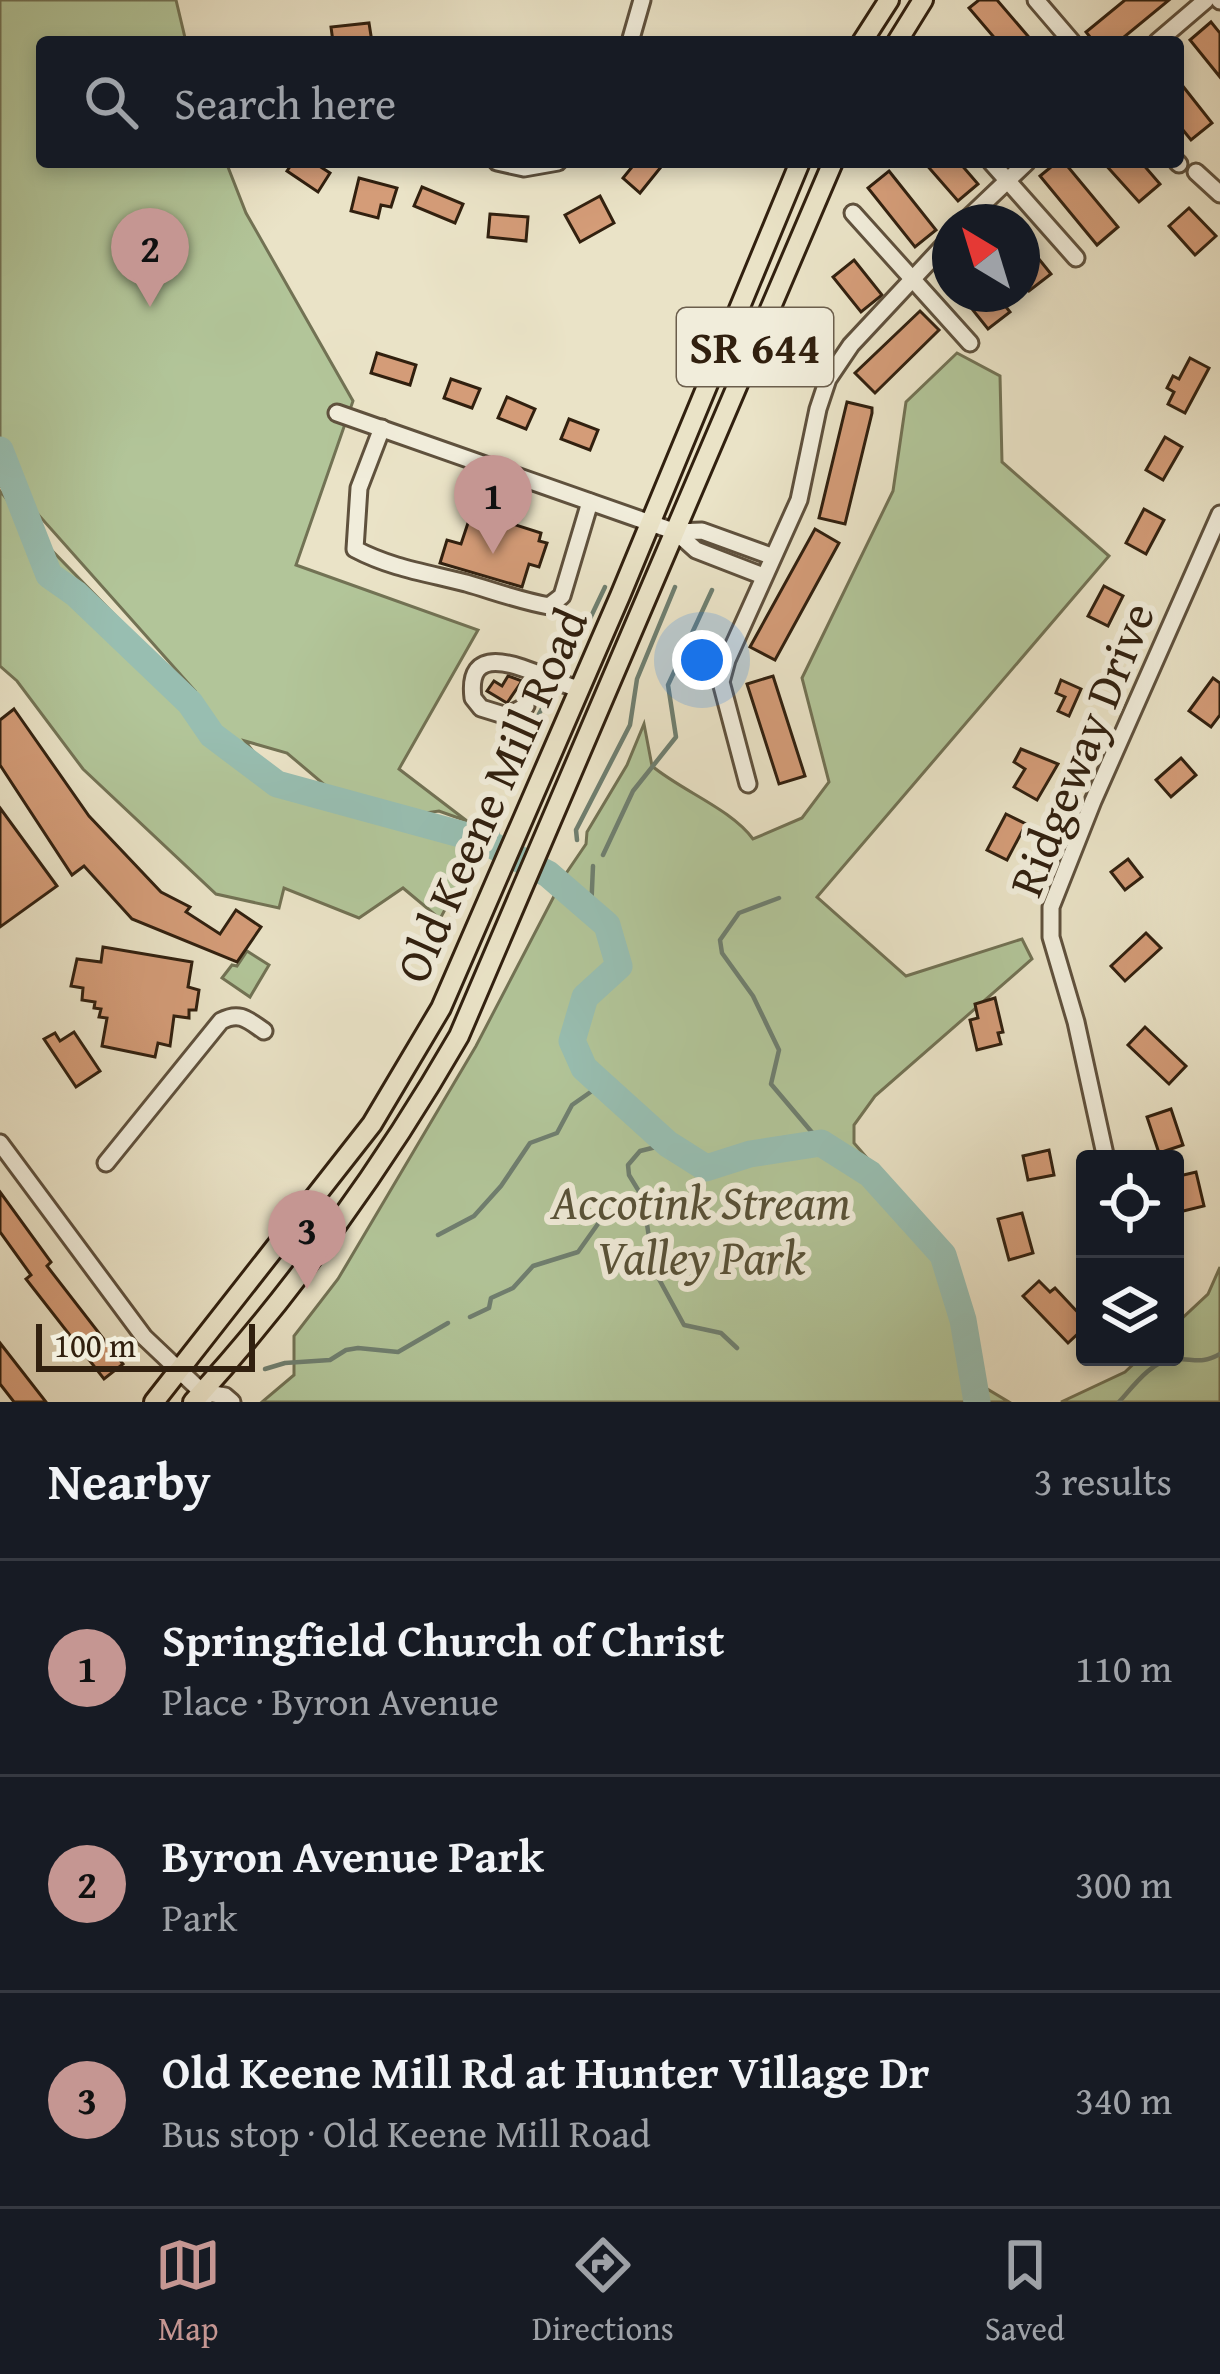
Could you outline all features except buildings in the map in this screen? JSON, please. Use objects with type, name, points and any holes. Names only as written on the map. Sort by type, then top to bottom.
[{"type":"main road","points":[[866,36],[889,0]]},
{"type":"main road","points":[[901,36],[923,0]]},
{"type":"main road","name":"Old Keene Mill Road","points":[[154,1402],[386,1103],[441,1007],[797,168]]},
{"type":"main road","name":"Old Keene Mill Road","points":[[200,1398],[338,1222],[459,1036],[830,168]]},
{"type":"street","points":[[632,36],[642,0]]},
{"type":"street","points":[[1036,0],[1067,36]]},
{"type":"street","points":[[1164,36],[1206,0]]},
{"type":"street","points":[[996,168],[1076,258]]},
{"type":"street","points":[[982,204],[1021,168]]},
{"type":"street","points":[[1196,172],[1220,194]]},
{"type":"street","points":[[853,213],[970,344]]},
{"type":"street","points":[[748,784],[721,682],[771,556],[799,500],[821,394],[851,345],[932,260]]},
{"type":"street","points":[[337,413],[676,532],[702,531],[771,556]]},
{"type":"street","points":[[382,428],[359,488],[356,549],[410,572],[549,606],[562,596],[590,502]]},
{"type":"street","name":"Ridgeway Drive","points":[[1104,1150],[1076,1022],[1051,937],[1052,907],[1093,801],[1220,514]]},
{"type":"street","points":[[676,532],[696,550],[763,577]]},
{"type":"street","points":[[526,706],[507,716],[481,708],[473,698],[476,675],[486,664],[502,660],[564,687],[580,689]]},
{"type":"street","points":[[106,1163],[221,1021],[242,1016],[264,1031]]},
{"type":"street","points":[[0,1143],[144,1336],[181,1370],[200,1398],[225,1396],[232,1402]]},
{"type":"green space","points":[[0,0],[176,0],[185,36],[36,36],[36,168],[228,168],[246,213],[353,401],[296,565],[478,630],[399,769],[467,821],[439,811],[405,816],[482,840],[440,919],[403,888],[359,918],[284,888],[279,908],[216,894],[83,769],[17,681],[0,666],[0,491],[179,681],[196,692],[36,512],[0,486]],"holes":[[[245,741],[287,753],[353,809],[278,784]]]},
{"type":"green space","name":"Accotink Stream Valley Park","points":[[957,353],[1000,376],[1002,462],[1109,556],[817,897],[906,976],[1022,939],[1032,959],[875,1096],[854,1125],[854,1143],[955,1259],[984,1387],[1009,1402],[262,1402],[294,1375],[294,1336],[338,1279],[476,1046],[565,875],[586,844],[587,832],[627,765],[644,724],[652,766],[732,818],[753,839],[802,818],[829,782],[802,678],[893,491],[906,402]]},
{"type":"green space","points":[[247,951],[269,965],[250,997],[222,978]]},
{"type":"green space","points":[[1220,1267],[1220,1402],[1061,1402],[1131,1366],[1184,1366],[1184,1317],[1208,1294]]},
{"type":"waterway","points":[[0,450],[49,575],[76,594],[190,703],[212,735],[277,784],[482,840],[548,874],[607,925],[619,966],[585,997],[572,1041],[584,1068],[668,1144],[706,1168],[750,1154],[821,1143],[870,1174],[943,1255],[963,1320],[977,1402]]},
{"type":"waterway","points":[[559,672],[605,587]]},
{"type":"waterway","points":[[577,840],[576,830],[630,725],[637,679],[675,587]]},
{"type":"waterway","points":[[603,855],[633,791],[676,737],[668,685],[712,590]]},
{"type":"waterway","points":[[506,782],[550,694]]},
{"type":"waterway","points":[[496,847],[500,802]]},
{"type":"waterway","points":[[591,912],[593,866]]},
{"type":"waterway","points":[[779,898],[739,913],[720,940],[722,953],[753,996],[779,1050],[771,1084],[821,1143]]},
{"type":"waterway","points":[[438,1235],[474,1216],[530,1143],[557,1133],[572,1105],[602,1084]]},
{"type":"waterway","points":[[668,1144],[640,1151],[628,1165],[643,1198],[654,1270],[684,1325],[721,1333],[737,1348]]},
{"type":"waterway","points":[[470,1317],[489,1308],[491,1298],[513,1288],[533,1266],[578,1252],[600,1221],[643,1198]]},
{"type":"waterway","points":[[265,1369],[330,1360],[358,1348],[398,1352],[448,1323]]},
{"type":"waterway","points":[[1119,1402],[1165,1361],[1202,1360],[1220,1354]]},
{"type":"place","name":"Byron Avenue Park","points":[[150,307]]},
{"type":"place","name":"Springfield Church of Christ","points":[[493,554]]},
{"type":"place","name":"Old Keene Mill Rd at Hunter Village Dr","points":[[307,1289]]}]
